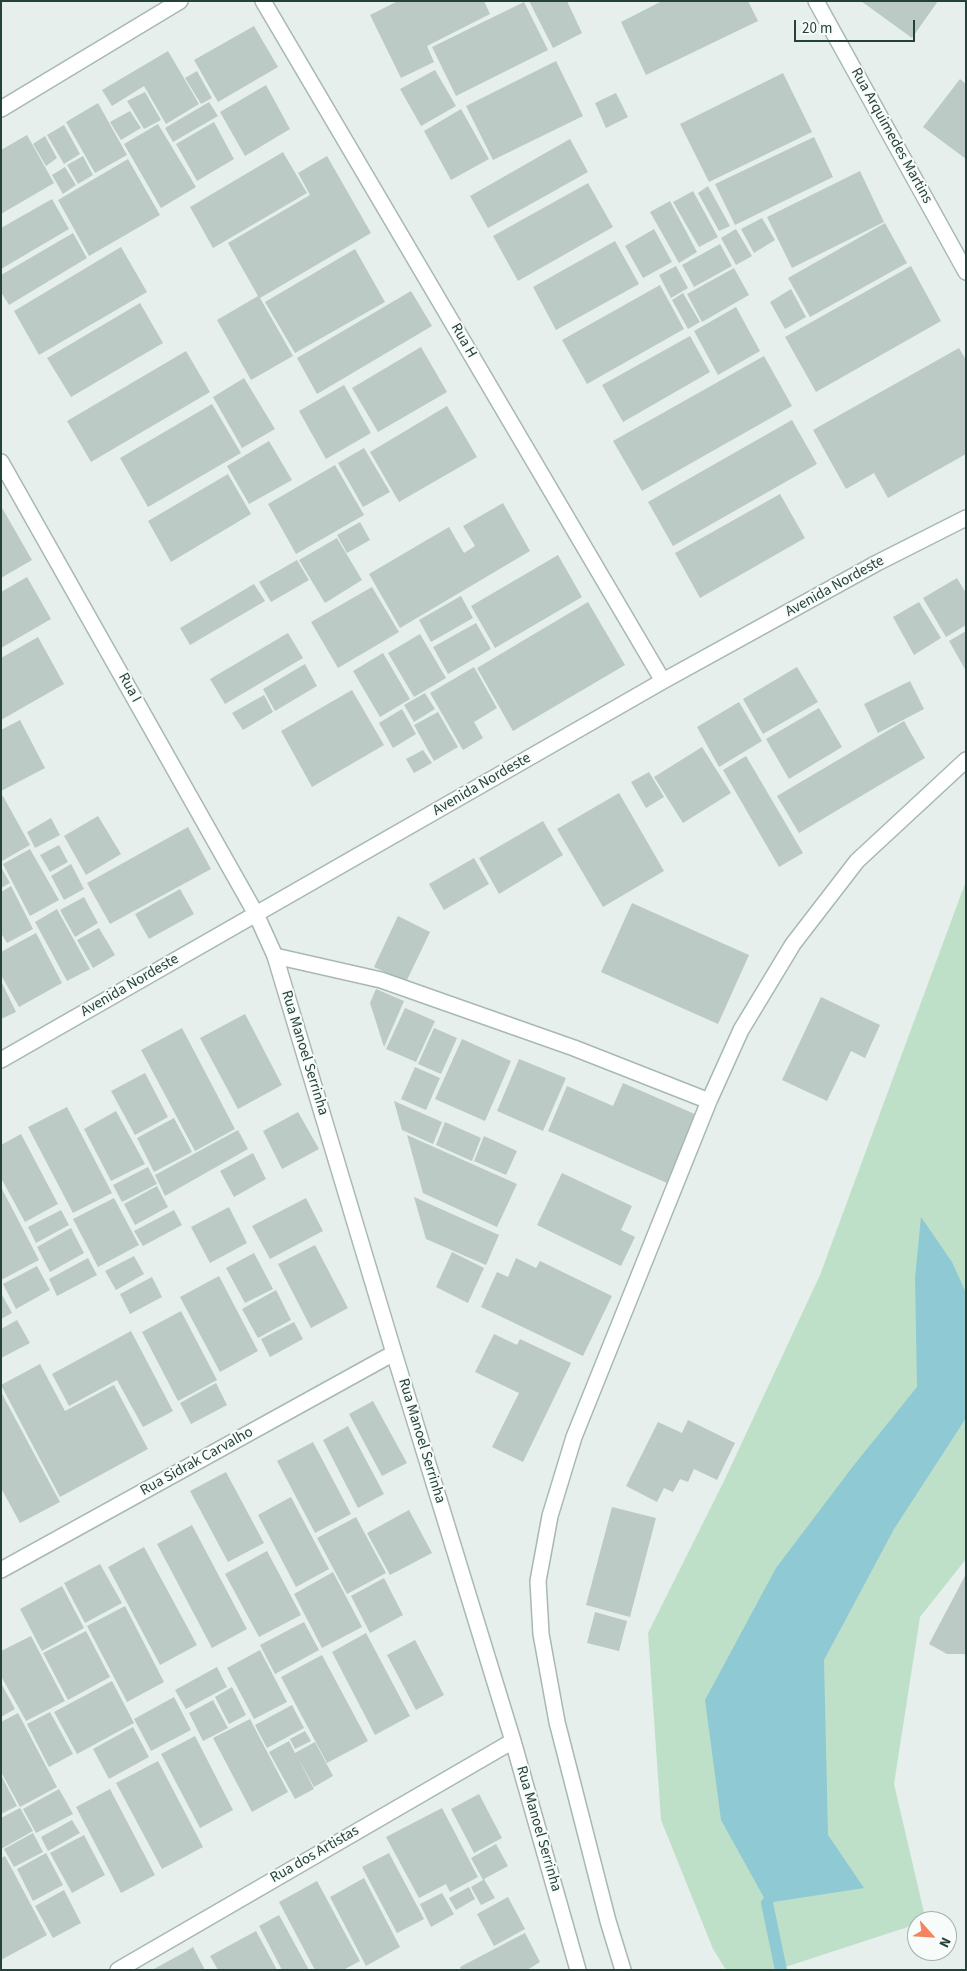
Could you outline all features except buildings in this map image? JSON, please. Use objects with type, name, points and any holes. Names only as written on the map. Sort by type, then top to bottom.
[{"type":"street","points":[[1,109],[180,1]]},
{"type":"street","name":"Rua H","points":[[263,1],[663,681]]},
{"type":"street","name":"Rua Arquimedes Martins","points":[[816,1],[966,272]]},
{"type":"street","name":"Rua I","points":[[1,462],[256,914]]},
{"type":"street","name":"Avenida Nordeste","points":[[1,1060],[663,681],[877,563],[966,518]]},
{"type":"street","points":[[623,1970],[557,1722],[541,1634],[538,1581],[550,1516],[574,1436],[709,1101],[741,1030],[793,944],[857,861],[966,760]]},
{"type":"street","name":"Rua Manoel Serrinha","points":[[256,914],[276,956],[394,1353],[513,1741],[578,1970]]},
{"type":"street","points":[[276,956],[381,980],[574,1048],[709,1101]]},
{"type":"street","name":"Rua Sidrak Carvalho","points":[[1,1570],[394,1353]]},
{"type":"street","name":"Rua dos Artistas","points":[[118,1970],[513,1741]]},
{"type":"green space","points":[[966,881],[966,1559],[920,1617],[894,1784],[924,1911],[907,1911],[907,1927],[776,1970],[726,1970],[713,1949],[661,1820],[648,1633],[724,1481],[820,1275]]},
{"type":"water","points":[[921,1217],[952,1262],[966,1293],[966,1418],[894,1529],[824,1660],[828,1835],[864,1888],[767,1903],[721,1820],[705,1700],[776,1568],[854,1465],[917,1387],[915,1278]]},
{"type":"waterway","points":[[767,1903],[781,1970]]}]
